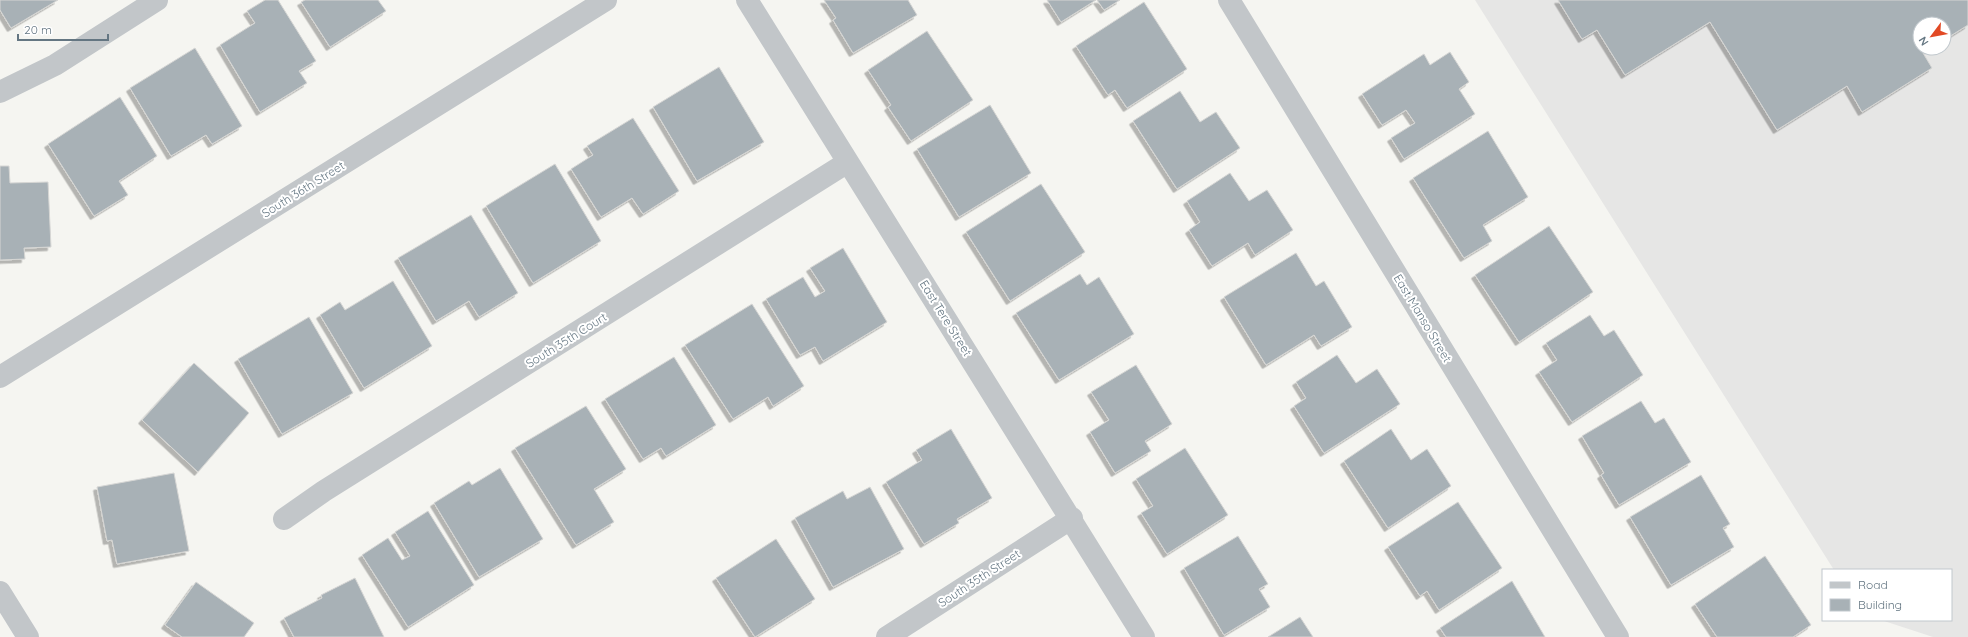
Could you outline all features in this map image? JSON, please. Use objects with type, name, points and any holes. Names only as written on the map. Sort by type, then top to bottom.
[{"type":"street","points":[[0,92],[55,65],[157,0]]},
{"type":"street","name":"South 36th Street","points":[[0,377],[606,0]]},
{"type":"street","name":"East Tere Street","points":[[747,0],[1072,518],[1144,637]]},
{"type":"street","name":"East Manso Street","points":[[1229,0],[1618,637]]},
{"type":"street","name":"South 35th Court","points":[[284,519],[324,491],[848,162]]},
{"type":"street","name":"South 35th Street","points":[[887,637],[1072,518]]},
{"type":"street","points":[[0,592],[28,637]]},
{"type":"shaded area","points":[[1475,0],[1968,0],[1968,637],[1933,637],[1884,621],[1952,621],[1952,569],[1833,569]]},
{"type":"building","points":[[0,0],[58,0],[11,28],[0,10]]},
{"type":"building","points":[[265,0],[278,0],[316,61],[299,71],[307,83],[260,112],[220,45],[255,23],[247,11]]},
{"type":"building","points":[[305,0],[378,0],[386,11],[330,47],[301,2]]},
{"type":"building","points":[[824,0],[908,0],[917,15],[853,53],[833,20],[836,18]]},
{"type":"building","points":[[1047,0],[1096,0],[1061,22]]},
{"type":"building","points":[[1097,0],[1120,0],[1104,10]]},
{"type":"building","points":[[1558,0],[1968,0],[1968,25],[1952,35],[1952,16],[1912,16],[1912,56],[1925,56],[1932,68],[1862,112],[1847,86],[1777,130],[1710,22],[1625,75],[1597,30],[1582,39]]},
{"type":"building","points":[[1144,2],[1187,69],[1127,108],[1115,90],[1108,95],[1076,46]]},
{"type":"building","points":[[927,31],[973,100],[911,141],[888,107],[891,105],[868,70]]},
{"type":"building","points":[[195,48],[242,126],[212,144],[206,135],[171,156],[130,88]]},
{"type":"building","points":[[1450,52],[1469,82],[1459,89],[1475,114],[1404,159],[1391,138],[1415,123],[1406,110],[1382,125],[1362,94],[1424,54],[1430,65]]},
{"type":"building","points":[[719,67],[764,142],[697,181],[653,107]]},
{"type":"building","points":[[1180,91],[1200,122],[1216,112],[1240,148],[1177,189],[1133,121]]},
{"type":"building","points":[[120,97],[157,156],[119,181],[128,195],[94,216],[48,144]]},
{"type":"building","points":[[990,105],[1031,173],[959,217],[917,149]]},
{"type":"building","points":[[633,118],[679,191],[643,214],[632,198],[601,217],[571,169],[593,155],[587,146]]},
{"type":"building","points":[[1488,131],[1528,197],[1483,225],[1492,241],[1464,258],[1413,178]]},
{"type":"building","points":[[555,164],[601,241],[533,283],[486,206]]},
{"type":"building","points":[[0,166],[9,166],[10,183],[48,182],[51,247],[24,248],[25,259],[0,260]]},
{"type":"building","points":[[1230,173],[1249,201],[1267,190],[1293,230],[1255,255],[1248,243],[1212,266],[1189,230],[1200,222],[1187,201]]},
{"type":"building","points":[[1041,184],[1085,252],[1010,301],[966,232]]},
{"type":"building","points":[[471,215],[518,293],[479,317],[469,301],[436,321],[398,258]]},
{"type":"building","points":[[1549,226],[1593,292],[1519,342],[1475,275]]},
{"type":"building","points":[[843,248],[887,322],[823,361],[815,347],[800,355],[766,299],[803,277],[815,297],[825,291],[810,268]]},
{"type":"building","points":[[1296,253],[1316,286],[1324,281],[1352,327],[1321,346],[1314,335],[1266,365],[1224,297]]},
{"type":"building","points":[[1080,274],[1087,285],[1099,277],[1134,334],[1059,380],[1016,313]]},
{"type":"building","points":[[393,281],[432,346],[364,388],[320,315],[340,302],[345,310]]},
{"type":"building","points":[[752,304],[804,386],[773,406],[768,397],[733,419],[685,345]]},
{"type":"building","points":[[1590,315],[1604,336],[1614,330],[1643,375],[1572,422],[1539,372],[1557,360],[1546,343]]},
{"type":"building","points":[[309,317],[353,393],[282,434],[238,359]]},
{"type":"building","points":[[1337,355],[1356,383],[1377,369],[1400,404],[1324,453],[1294,406],[1306,398],[1296,382]]},
{"type":"building","points":[[674,357],[716,425],[666,456],[661,448],[643,459],[605,399]]},
{"type":"building","points":[[194,363],[249,413],[198,472],[142,420]]},
{"type":"building","points":[[1136,365],[1172,424],[1145,441],[1151,451],[1115,473],[1090,432],[1109,420],[1091,392]]},
{"type":"building","points":[[1641,401],[1655,423],[1664,418],[1691,462],[1619,505],[1601,475],[1604,473],[1582,436]]},
{"type":"building","points":[[586,406],[626,469],[594,489],[614,522],[576,545],[515,448]]},
{"type":"building","points":[[951,429],[992,498],[957,519],[959,523],[924,544],[886,482],[922,460],[916,450]]},
{"type":"building","points":[[1391,429],[1411,460],[1427,449],[1451,486],[1388,528],[1344,461]]},
{"type":"building","points":[[1185,448],[1228,515],[1167,554],[1141,513],[1153,506],[1136,479]]},
{"type":"building","points":[[500,468],[543,539],[479,577],[434,503],[469,481],[472,485]]},
{"type":"building","points":[[174,473],[189,551],[117,564],[112,540],[107,541],[97,487]]},
{"type":"building","points":[[1701,475],[1730,524],[1723,528],[1734,547],[1671,585],[1630,517]]},
{"type":"building","points":[[870,487],[904,549],[833,587],[795,518],[843,491],[847,499]]},
{"type":"building","points":[[1458,502],[1502,568],[1439,610],[1427,591],[1420,596],[1388,547]]},
{"type":"building","points":[[428,511],[474,585],[408,627],[362,555],[388,538],[402,560],[410,556],[395,532]]},
{"type":"building","points":[[1238,536],[1268,584],[1259,589],[1270,607],[1224,635],[1184,568]]},
{"type":"building","points":[[776,539],[815,599],[755,637],[716,578]]},
{"type":"building","points":[[1765,556],[1811,625],[1793,637],[1717,637],[1695,604]]},
{"type":"building","points":[[355,578],[384,637],[294,637],[284,618],[322,598],[321,595]]},
{"type":"building","points":[[1512,581],[1545,637],[1446,637],[1440,628]]},
{"type":"building","points":[[196,582],[254,623],[244,637],[182,637],[165,625]]},
{"type":"building","points":[[1300,617],[1313,637],[1268,637]]}]
